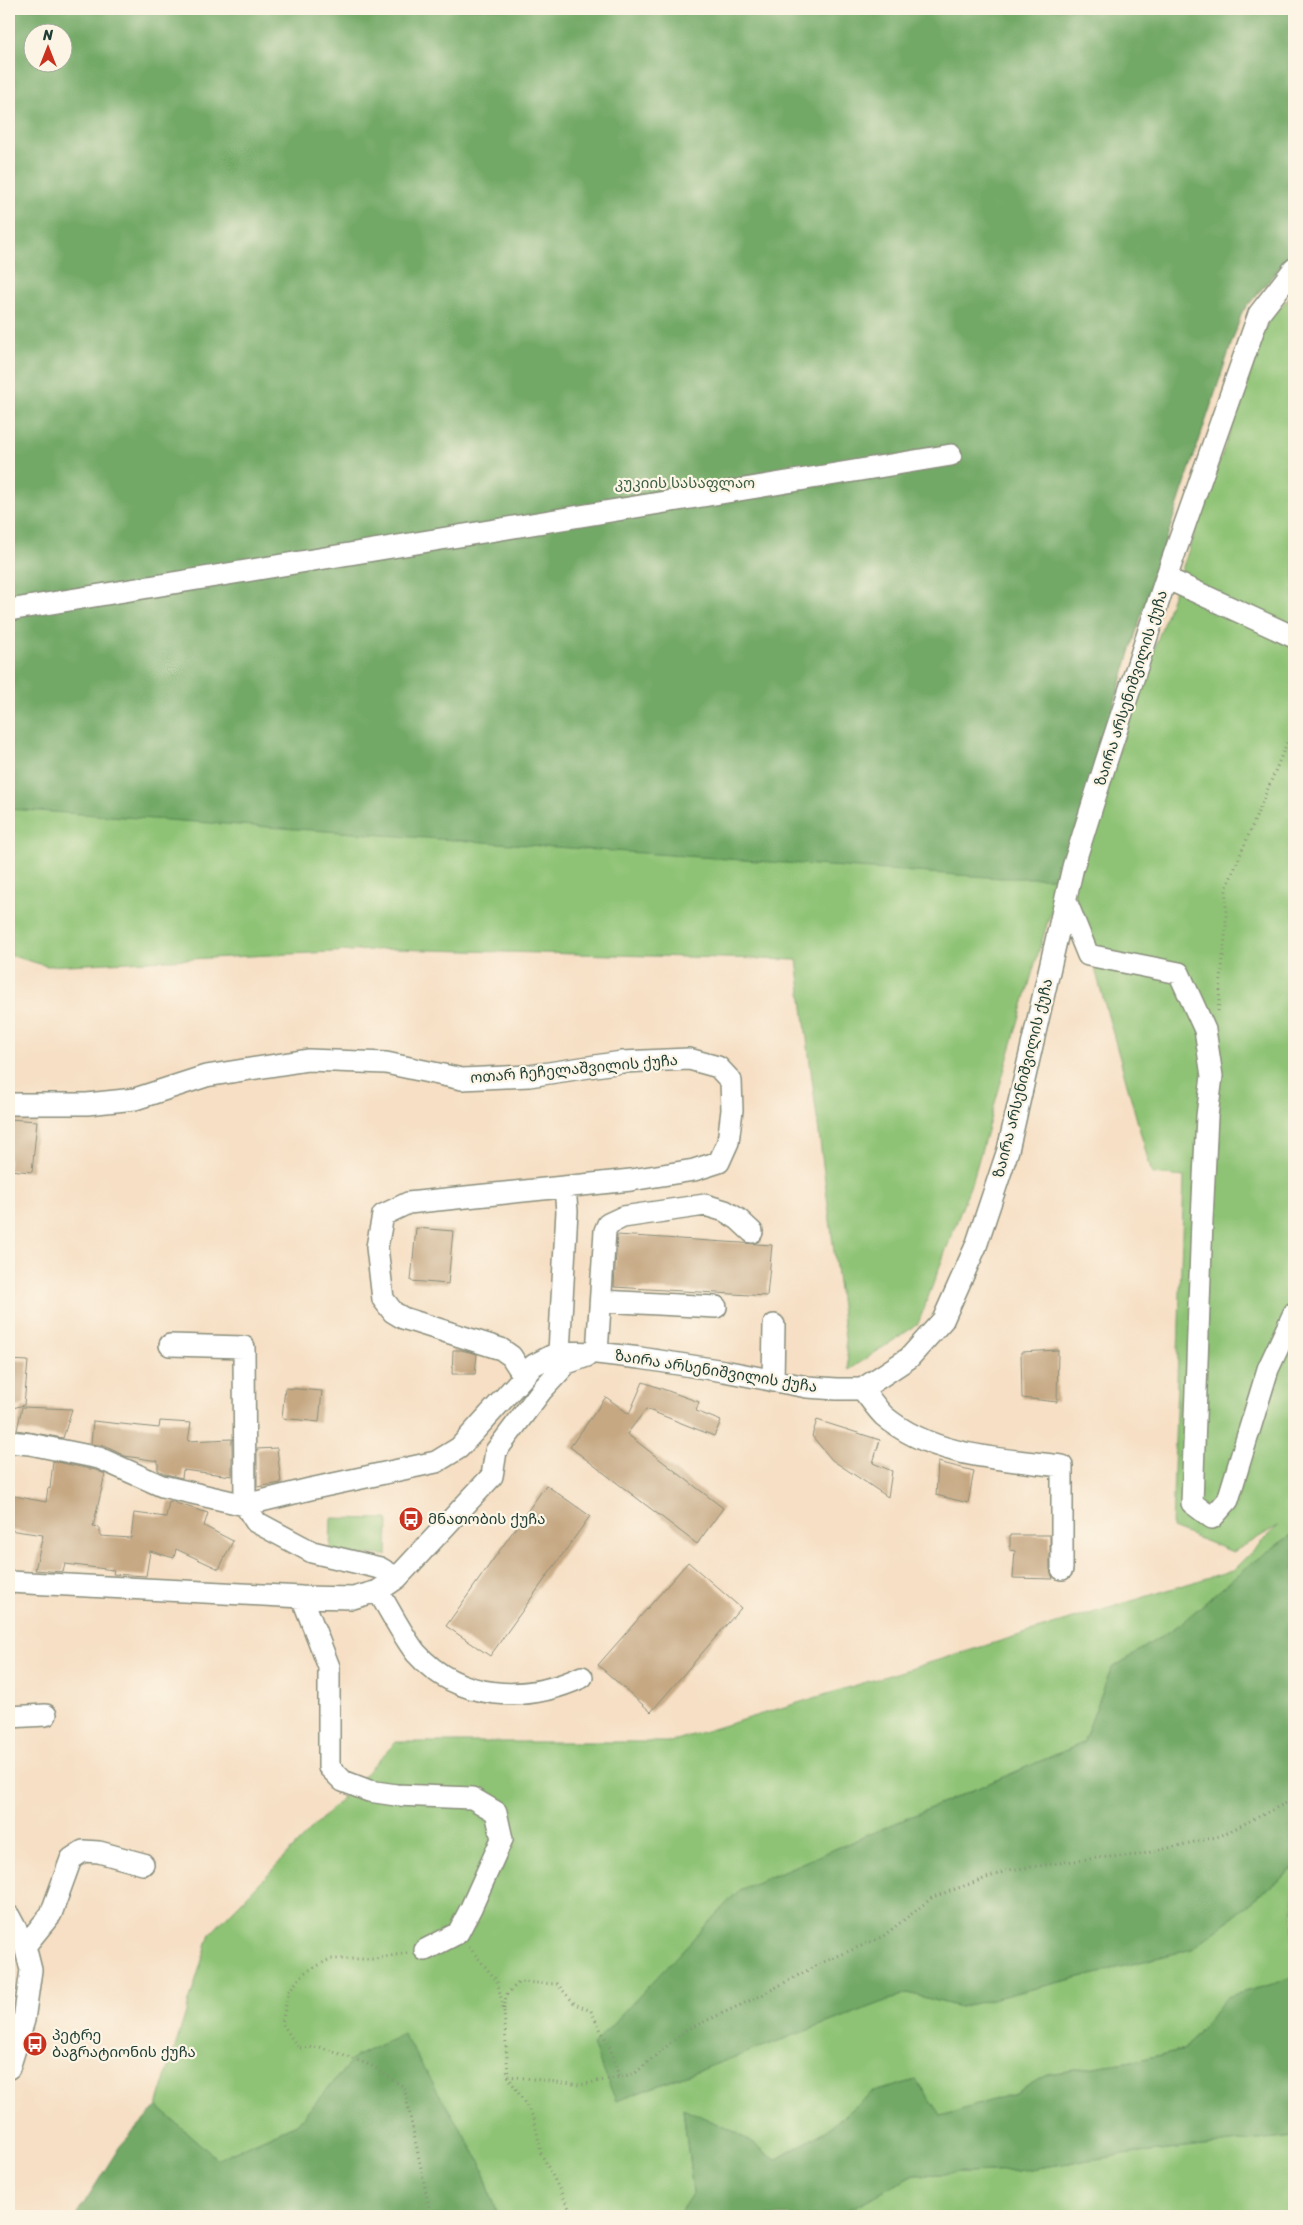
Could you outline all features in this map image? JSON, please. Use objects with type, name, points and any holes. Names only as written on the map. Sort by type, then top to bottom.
[{"type":"street","name":"ზაირა არსენიშვილის ქუჩა","points":[[9,1442],[30,1444],[99,1458],[162,1486],[245,1505],[436,1462],[459,1448],[534,1365],[559,1352],[597,1353],[724,1371],[807,1387],[862,1389],[909,1358],[943,1320],[976,1246],[1008,1150],[1073,867],[1166,578],[1259,314],[1294,269]]},
{"type":"street","points":[[9,610],[951,455]]},
{"type":"street","points":[[1166,578],[1294,638]]},
{"type":"street","points":[[1066,901],[1088,955],[1179,973],[1205,1030],[1212,1076],[1207,1116],[1202,1220],[1192,1503],[1212,1518],[1228,1500],[1268,1369],[1294,1313]]},
{"type":"street","name":"ოთარ ჩეჩელაშვილის ქუჩა","points":[[9,1104],[88,1104],[135,1099],[206,1076],[308,1060],[386,1063],[462,1079],[529,1076],[622,1062],[689,1059],[718,1067],[731,1081],[732,1110],[728,1142],[719,1162],[694,1170],[565,1188],[408,1203],[382,1215],[377,1247],[380,1279],[383,1299],[393,1312],[403,1318],[502,1350],[511,1356],[524,1376]]},
{"type":"street","points":[[559,1352],[567,1211],[565,1188]]},
{"type":"street","points":[[9,1582],[302,1598],[354,1598],[378,1591],[397,1578],[492,1476],[496,1451],[542,1390],[567,1363],[597,1353],[605,1230],[608,1224],[614,1219],[705,1205],[725,1211],[738,1218],[752,1232]]},
{"type":"street","points":[[600,1301],[716,1307]]},
{"type":"street","points":[[773,1381],[774,1326]]},
{"type":"street","points":[[170,1345],[244,1347],[245,1505],[256,1522],[312,1552],[380,1568],[397,1578]]},
{"type":"street","points":[[862,1389],[883,1415],[905,1430],[934,1444],[978,1456],[1062,1466],[1062,1569]]},
{"type":"street","points":[[378,1591],[416,1653],[447,1678],[476,1690],[500,1695],[563,1686],[582,1677]]},
{"type":"street","points":[[302,1598],[329,1667],[329,1767],[343,1781],[369,1791],[396,1795],[472,1798],[496,1812],[502,1840],[488,1874],[458,1933],[425,1950]]},
{"type":"street","points":[[9,1717],[46,1714]]},
{"type":"street","points":[[25,1946],[51,1914],[71,1859],[83,1851],[99,1852],[143,1864]]},
{"type":"street","points":[[9,1916],[25,1946],[31,1970],[24,2020],[10,2063]]},
{"type":"path","points":[[1218,1020],[1226,926],[1226,888],[1294,726]]},
{"type":"path","points":[[508,2076],[580,2085],[634,2074],[686,2030],[760,1996],[819,1964],[882,1937],[933,1897],[1008,1870],[1096,1858],[1138,1855],[1220,1836],[1294,1799]]},
{"type":"path","points":[[458,1933],[497,1982],[504,2016],[508,2076],[534,2118],[541,2153],[573,2216]]},
{"type":"path","points":[[425,1950],[375,1959],[330,1959],[304,1973],[289,1991],[282,2023],[298,2048],[320,2047],[354,2059],[370,2065],[404,2087],[431,2216]]},
{"type":"path","points":[[504,2016],[506,1995],[519,1982],[557,1984],[576,2004],[591,2011],[611,2050],[619,2077]]},
{"type":"green space","name":"კუკიის სასაფლაო","points":[[9,9],[1294,9],[1294,251],[1242,312],[1146,600],[1034,967],[974,1176],[918,1324],[849,1370],[797,960],[392,949],[47,966],[9,955]]},
{"type":"green space","name":"კუკიის სასაფლაო","points":[[9,9],[1294,9],[1294,251],[1242,312],[1146,600],[1061,878],[1001,878],[9,809]]},
{"type":"green space","points":[[1294,293],[1294,1533],[1253,1562],[1179,1625],[1111,1669],[1083,1743],[739,1890],[616,2101],[908,1993],[960,2007],[1192,1949],[1294,1868],[1294,1978],[1227,1997],[1185,2049],[1139,2060],[1048,2074],[1016,2093],[941,2116],[916,2080],[872,2093],[829,2129],[775,2160],[737,2133],[683,2109],[693,2193],[678,2216],[497,2216],[480,2161],[403,2035],[355,2057],[297,2124],[217,2159],[157,2106],[210,1934],[396,1742],[670,1742],[1233,1570],[1278,1526],[1233,1552],[1172,1528],[1184,1177],[1152,1174],[1072,886],[1269,319]]},
{"type":"green space","points":[[331,1518],[388,1519],[387,1555],[330,1554]]},
{"type":"green space","points":[[1294,1533],[1294,1868],[1192,1949],[960,2007],[908,1993],[616,2101],[593,2045],[739,1890],[1083,1743],[1111,1669],[1179,1625],[1253,1562]]},
{"type":"green space","points":[[1294,1978],[1294,2136],[1122,2155],[1017,2171],[915,2175],[836,2216],[678,2216],[693,2192],[683,2108],[737,2133],[776,2160],[829,2129],[871,2093],[916,2080],[941,2116],[1016,2093],[1048,2074],[1139,2060],[1185,2049],[1227,1997]]},
{"type":"green space","points":[[403,2034],[480,2161],[497,2216],[76,2216],[120,2146],[157,2106],[217,2159],[297,2124],[355,2057]]},
{"type":"green space","points":[[1294,2136],[1294,2216],[836,2216],[915,2175],[1017,2171],[1122,2155]]},
{"type":"building","points":[[9,1119],[37,1121],[32,1172],[9,1170]]},
{"type":"building","points":[[416,1228],[453,1231],[448,1284],[411,1281]]},
{"type":"building","points":[[617,1235],[772,1245],[767,1296],[614,1287]]},
{"type":"building","points":[[453,1350],[477,1354],[475,1374],[452,1374]]},
{"type":"building","points":[[1058,1350],[1057,1402],[1022,1398],[1021,1352]]},
{"type":"building","points":[[9,1360],[28,1361],[24,1405],[9,1409]]},
{"type":"building","points":[[643,1382],[699,1402],[696,1411],[721,1421],[714,1436],[646,1409],[627,1434],[723,1508],[697,1544],[570,1447],[606,1397],[629,1414]]},
{"type":"building","points":[[285,1388],[322,1391],[319,1422],[282,1418]]},
{"type":"building","points":[[22,1407],[72,1409],[63,1438],[17,1430]]},
{"type":"building","points":[[817,1420],[880,1440],[873,1463],[892,1471],[888,1497],[832,1460],[812,1436]]},
{"type":"building","points":[[93,1421],[159,1428],[160,1421],[191,1423],[188,1441],[232,1439],[232,1476],[183,1470],[182,1478],[166,1474],[158,1470],[158,1461],[125,1456],[104,1446],[91,1444]]},
{"type":"building","points":[[277,1448],[281,1483],[257,1487],[257,1449]]},
{"type":"building","points":[[53,1461],[105,1474],[93,1527],[100,1528],[100,1536],[131,1538],[134,1513],[166,1517],[169,1501],[208,1513],[204,1526],[233,1541],[219,1569],[176,1549],[174,1558],[150,1551],[146,1576],[113,1574],[114,1570],[65,1564],[63,1572],[35,1570],[43,1535],[9,1530],[9,1495],[46,1502],[48,1488],[50,1489]]},
{"type":"building","points":[[938,1462],[974,1471],[968,1503],[936,1495]]},
{"type":"building","points":[[546,1485],[590,1516],[490,1656],[446,1626]]},
{"type":"building","points":[[1010,1535],[1050,1535],[1050,1569],[1053,1579],[1013,1578],[1015,1551],[1010,1550]]},
{"type":"building","points":[[688,1562],[741,1608],[651,1712],[598,1665]]},
{"type":"place","name":"მნათობის ქუჩა","points":[[411,1519]]},
{"type":"place","name":"პეტრე ბაგრატიონის ქუჩა","points":[[35,2044]]}]
